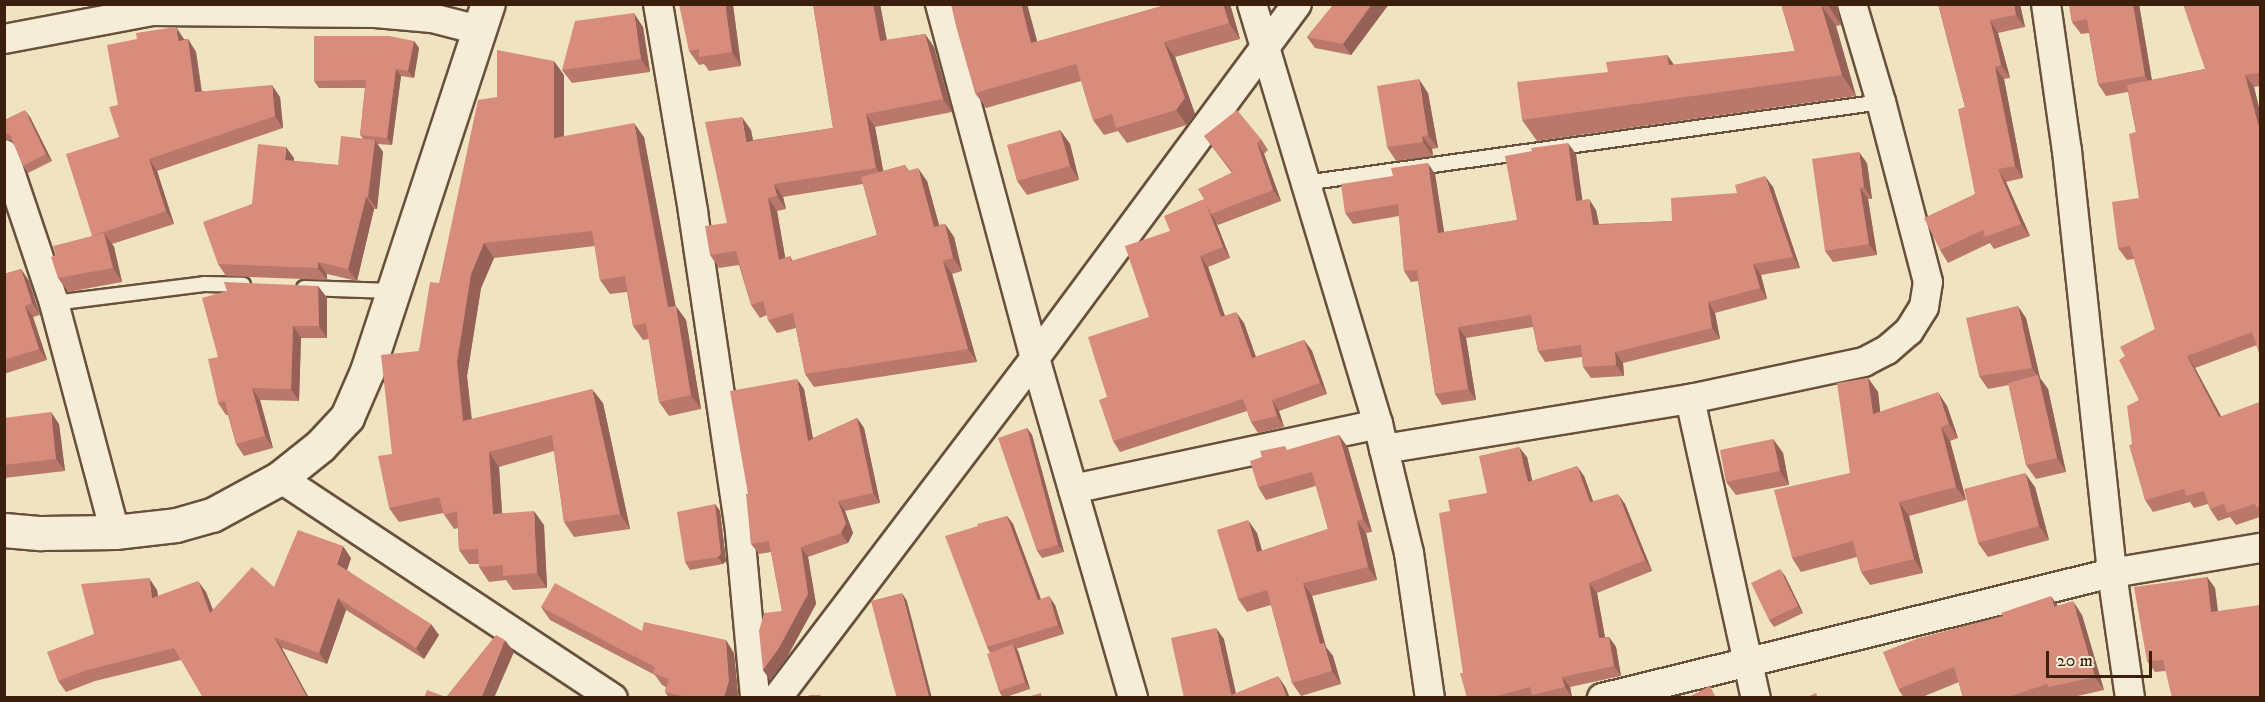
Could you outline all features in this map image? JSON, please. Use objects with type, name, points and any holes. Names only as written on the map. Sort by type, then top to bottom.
[{"type":"main road","points":[[4,530],[115,532],[176,525],[212,515],[280,478],[320,446],[347,417],[367,371],[484,17]]},
{"type":"street","points":[[658,4],[693,212],[738,520],[756,698]]},
{"type":"street","points":[[940,4],[1035,358],[1133,698]]},
{"type":"street","points":[[1252,4],[1381,436],[1409,553],[1430,698]]},
{"type":"street","points":[[777,698],[1035,358],[1297,4]]},
{"type":"street","points":[[1073,489],[1381,436],[1690,399],[1864,362],[1887,350],[1909,331],[1924,307],[1928,282],[1881,102],[1852,4]]},
{"type":"street","points":[[2046,4],[2068,162],[2112,573],[2130,698]]},
{"type":"street","points":[[4,39],[152,11],[375,13],[432,18],[484,17]]},
{"type":"street","points":[[4,154],[54,303],[115,532]]},
{"type":"street","points":[[1690,399],[1756,698]]},
{"type":"street","points":[[280,478],[613,698]]},
{"type":"street","points":[[1602,698],[2112,573],[2260,548]]},
{"type":"lane","points":[[1305,183],[1881,102]]},
{"type":"lane","points":[[54,303],[204,284],[263,286]]},
{"type":"lane","points":[[286,287],[392,291]]},
{"type":"building","points":[[679,4],[725,4],[732,52],[699,57],[699,49],[689,51]]},
{"type":"building","points":[[813,4],[873,4],[880,41],[925,34],[943,99],[866,114],[876,168],[774,184],[777,196],[768,198],[779,260],[790,256],[791,261],[877,235],[861,177],[905,165],[907,171],[918,168],[934,227],[945,224],[953,258],[943,261],[968,349],[805,374],[793,313],[768,320],[763,301],[751,305],[736,251],[710,255],[705,226],[727,223],[705,122],[742,117],[746,142],[833,128]]},
{"type":"building","points":[[951,4],[1021,4],[1031,43],[1169,4],[1223,4],[1229,23],[1164,42],[1185,98],[1176,110],[1116,128],[1112,114],[1093,120],[1076,64],[975,93]]},
{"type":"building","points":[[1334,4],[1372,4],[1343,44],[1307,37]]},
{"type":"building","points":[[1781,4],[1823,4],[1821,5],[1842,75],[1522,120],[1517,82],[1608,72],[1606,62],[1667,55],[1669,65],[1795,51]]},
{"type":"building","points":[[1938,4],[2014,4],[2016,15],[1990,20],[2001,65],[1995,67],[2015,166],[1998,169],[2021,224],[1985,237],[1983,230],[1940,250],[1924,218],[1975,194],[1958,109],[1965,107]]},
{"type":"building","points":[[2069,4],[2133,4],[2145,76],[2098,84],[2087,19],[2072,22]]},
{"type":"building","points":[[2183,4],[2260,4],[2260,73],[2245,75],[2260,131],[2260,356],[2252,332],[2187,356],[2219,417],[2260,402],[2260,506],[2256,508],[2255,504],[2227,513],[2224,504],[2210,509],[2204,491],[2186,496],[2184,489],[2145,500],[2129,445],[2132,444],[2127,406],[2139,400],[2119,360],[2125,356],[2120,347],[2155,329],[2130,246],[2118,248],[2112,202],[2139,198],[2129,134],[2136,132],[2127,85],[2205,69]]},
{"type":"building","points":[[634,13],[641,59],[562,70],[575,21]]},
{"type":"building","points":[[176,27],[178,41],[188,39],[195,92],[272,85],[275,116],[149,159],[166,211],[92,236],[66,154],[119,137],[109,107],[118,105],[107,45],[137,39],[136,33]]},
{"type":"building","points":[[314,36],[389,36],[414,41],[408,71],[396,69],[387,138],[360,135],[366,80],[314,81]]},
{"type":"building","points":[[497,50],[554,61],[554,138],[634,123],[668,307],[676,306],[691,395],[659,402],[646,323],[633,326],[625,276],[600,280],[592,231],[484,243],[471,274],[457,362],[463,421],[592,389],[620,514],[564,522],[552,435],[489,452],[493,514],[534,511],[537,573],[503,576],[503,565],[479,567],[478,549],[459,550],[457,511],[444,515],[439,497],[389,508],[378,456],[392,454],[381,355],[419,351],[430,282],[439,283],[478,100],[497,97]]},
{"type":"building","points":[[1419,79],[1428,135],[1422,136],[1423,142],[1387,147],[1377,86]]},
{"type":"building","points":[[25,110],[46,154],[23,166],[10,135],[4,133],[4,120]]},
{"type":"building","points":[[1237,110],[1261,139],[1257,143],[1273,190],[1211,214],[1206,204],[1223,247],[1200,256],[1221,317],[1236,312],[1252,358],[1304,340],[1320,383],[1272,400],[1277,416],[1251,422],[1243,399],[1113,441],[1099,400],[1107,397],[1088,337],[1149,317],[1125,246],[1170,231],[1164,216],[1204,199],[1198,189],[1233,172],[1204,136]]},
{"type":"building","points":[[1060,130],[1070,166],[1017,181],[1007,145]]},
{"type":"building","points":[[341,136],[375,140],[368,197],[366,197],[348,269],[318,262],[318,268],[218,264],[203,222],[252,204],[258,144],[286,147],[285,160],[338,165]]},
{"type":"building","points":[[1568,143],[1576,201],[1589,199],[1593,225],[1672,221],[1671,198],[1737,193],[1735,185],[1765,176],[1793,257],[1753,264],[1760,288],[1708,302],[1712,328],[1615,352],[1616,365],[1583,367],[1581,345],[1538,351],[1531,315],[1458,327],[1468,389],[1435,394],[1417,270],[1404,271],[1398,204],[1345,213],[1341,184],[1393,176],[1391,168],[1428,163],[1438,233],[1517,220],[1505,156],[1532,151],[1531,148]]},
{"type":"building","points":[[1859,152],[1864,187],[1860,188],[1869,244],[1825,251],[1812,159]]},
{"type":"building","points":[[104,233],[113,268],[58,278],[51,257],[56,255],[53,246]]},
{"type":"building","points":[[21,269],[32,303],[25,306],[39,349],[4,360],[4,274]]},
{"type":"building","points":[[224,282],[318,286],[319,326],[293,326],[291,389],[252,388],[265,436],[236,444],[225,401],[218,403],[208,359],[218,357],[202,298],[227,291]]},
{"type":"building","points":[[2018,306],[2032,368],[1979,376],[1966,318]]},
{"type":"building","points":[[2038,375],[2057,458],[2026,465],[2008,383]]},
{"type":"building","points":[[1868,378],[1873,414],[1938,392],[1949,424],[1941,427],[1956,487],[1899,502],[1914,559],[1861,572],[1853,541],[1792,558],[1774,490],[1850,473],[1837,383]]},
{"type":"building","points":[[797,379],[808,441],[857,418],[873,493],[838,501],[846,523],[841,533],[801,547],[808,594],[779,648],[763,670],[759,631],[764,613],[782,611],[769,541],[751,544],[746,494],[748,494],[730,391]]},
{"type":"building","points":[[51,412],[56,459],[4,465],[4,418]]},
{"type":"building","points":[[1027,428],[1058,545],[1037,551],[998,438]]},
{"type":"building","points":[[1339,435],[1363,519],[1357,521],[1368,567],[1303,583],[1320,644],[1324,643],[1332,671],[1292,683],[1267,590],[1238,599],[1217,530],[1248,520],[1257,552],[1328,529],[1312,472],[1258,487],[1250,461],[1262,457],[1260,451],[1285,446],[1287,450]]},
{"type":"building","points":[[1773,439],[1780,471],[1726,482],[1720,450]]},
{"type":"building","points":[[1519,447],[1528,482],[1577,466],[1590,502],[1618,494],[1645,560],[1589,583],[1599,638],[1609,637],[1614,666],[1562,677],[1565,687],[1532,695],[1530,687],[1489,698],[1467,698],[1460,673],[1463,673],[1439,513],[1450,511],[1448,500],[1487,493],[1479,456]]},
{"type":"building","points":[[2025,473],[2039,526],[1978,543],[1964,489]]},
{"type":"building","points":[[715,504],[721,554],[718,557],[685,562],[677,512]]},
{"type":"building","points":[[1007,516],[1038,600],[1049,596],[1058,625],[987,647],[945,536]]},
{"type":"building","points":[[298,530],[343,546],[337,564],[431,624],[416,648],[338,598],[319,653],[274,637],[307,698],[203,698],[174,648],[87,670],[58,681],[47,652],[94,634],[81,584],[149,578],[152,598],[198,581],[210,613],[252,567],[274,587]]},
{"type":"building","points":[[1780,569],[1798,606],[1769,620],[1751,583]]},
{"type":"building","points":[[2207,577],[2211,612],[2260,605],[2260,698],[2172,698],[2163,660],[2147,661],[2134,587]]},
{"type":"building","points":[[555,583],[642,631],[644,622],[726,640],[729,681],[724,698],[691,698],[665,692],[669,679],[653,673],[655,667],[636,657],[637,652],[635,657],[541,607]]},
{"type":"building","points":[[902,593],[929,698],[897,698],[871,601]]},
{"type":"building","points":[[2051,596],[2054,607],[2073,601],[2095,677],[2048,687],[2047,684],[2005,698],[1963,698],[1954,667],[1898,689],[1883,652],[1919,638],[2003,616],[2001,613]]},
{"type":"building","points":[[1216,628],[1231,695],[1278,676],[1287,698],[1184,698],[1171,638]]},
{"type":"building","points":[[496,635],[505,640],[481,698],[424,698],[427,690],[446,697]]},
{"type":"building","points":[[1013,644],[1025,682],[999,691],[987,654]]},
{"type":"building","points":[[1710,686],[1716,698],[1687,698]]},
{"type":"building","points":[[1041,693],[1042,698],[1024,698]]},
{"type":"building","points":[[1816,693],[1818,698],[1805,698]]},
{"type":"building","points":[[809,695],[820,695],[823,698],[807,698]]}]
